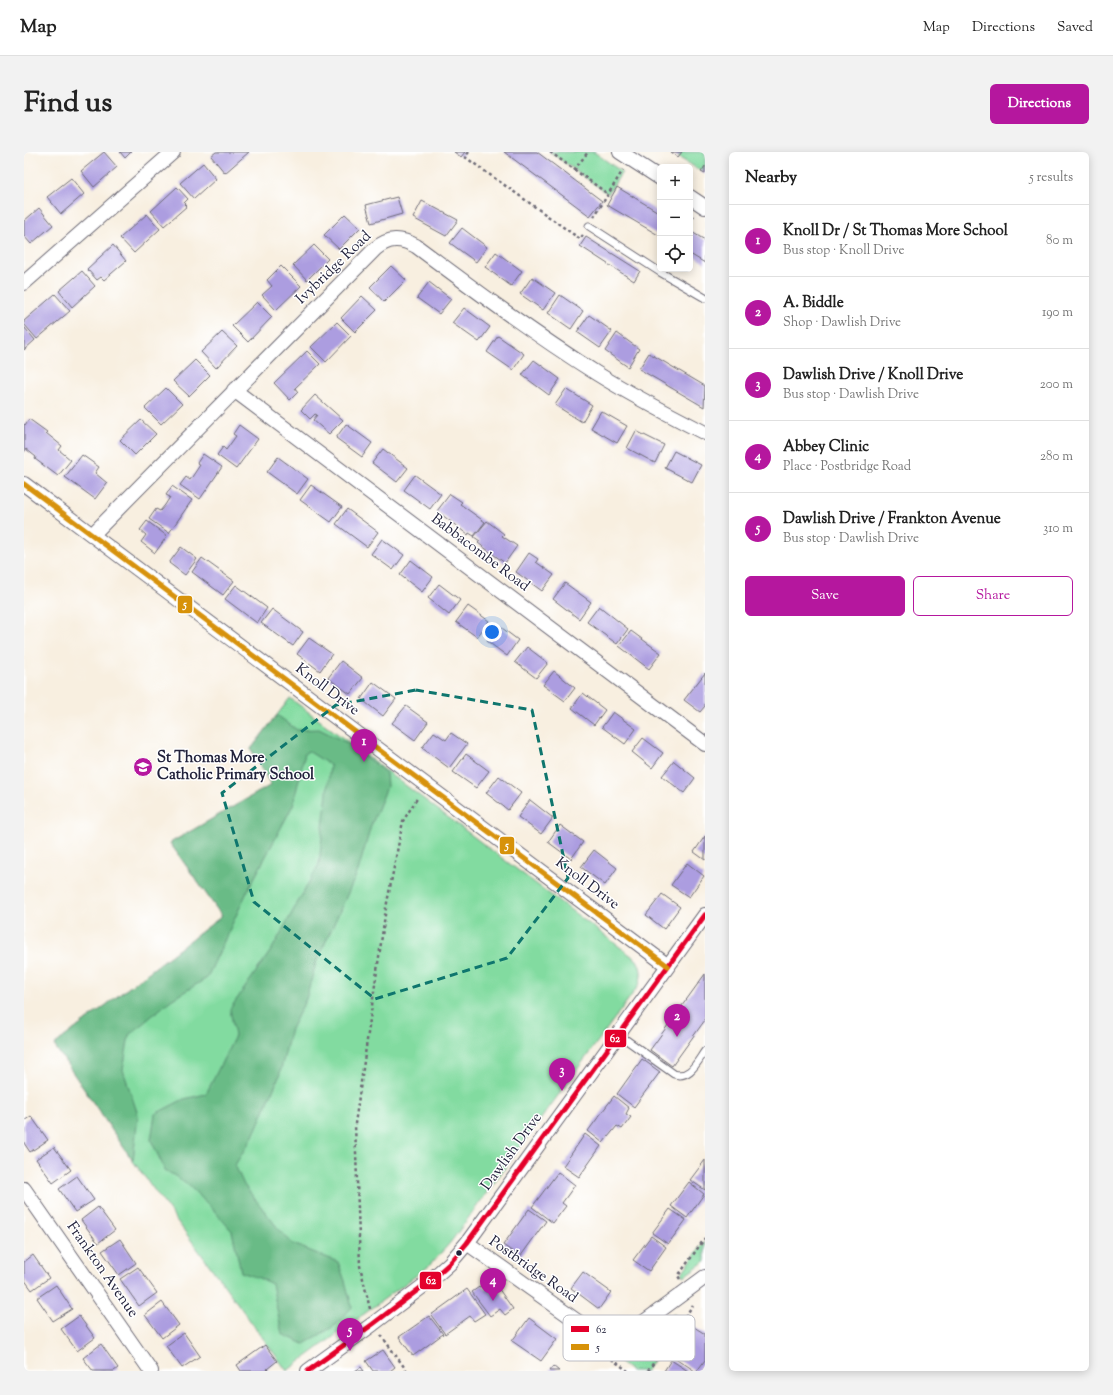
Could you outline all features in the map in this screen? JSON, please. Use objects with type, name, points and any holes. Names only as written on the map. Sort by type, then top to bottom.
[{"type":"street","points":[[24,283],[173,152]]},
{"type":"street","points":[[625,155],[657,176]]},
{"type":"street","points":[[693,199],[705,207]]},
{"type":"street","name":"Ivybridge Road","points":[[92,535],[375,249],[388,240],[399,240],[416,246],[511,317],[596,373],[660,410],[705,433]]},
{"type":"street","name":"Babbacombe Road","points":[[234,390],[705,744]]},
{"type":"street","name":"Knoll Drive","points":[[24,484],[668,966]]},
{"type":"street","name":"Dawlish Drive","points":[[308,1371],[441,1272],[467,1243],[705,915]]},
{"type":"street","name":"Frankton Avenue","points":[[24,1189],[151,1371]]},
{"type":"street","name":"Postbridge Road","points":[[467,1243],[567,1315]]},
{"type":"street","name":"Postbridge Road","points":[[654,1315],[705,1277]]},
{"type":"lane","points":[[588,226],[660,272],[705,298]]},
{"type":"lane","points":[[618,1034],[674,1074],[680,1076],[688,1073],[705,1051]]},
{"type":"path","points":[[469,152],[465,157],[580,239],[608,194],[625,155]]},
{"type":"path","points":[[550,152],[608,194]]},
{"type":"path","points":[[574,170],[588,152]]},
{"type":"path","points":[[407,1371],[373,1324],[360,1266],[355,1124],[386,908],[403,821],[425,784]]},
{"type":"path","points":[[614,1361],[628,1371]]},
{"type":"highlighted area","points":[[416,690],[532,710],[568,878],[507,958],[375,999],[254,902],[222,793],[336,705]]},
{"type":"green space","points":[[550,152],[594,152],[622,172],[608,194]]},
{"type":"green space","points":[[682,152],[705,152],[705,166],[701,171],[693,166],[693,164],[690,164],[678,157]]},
{"type":"green space","points":[[290,698],[637,960],[641,969],[641,975],[639,985],[450,1243],[429,1266],[287,1371],[133,1161],[54,1045],[222,916],[170,843],[271,785],[251,749]]},
{"type":"green space","points":[[277,715],[297,730],[319,729],[349,744],[386,773],[387,787],[371,826],[358,871],[316,963],[306,999],[291,1029],[279,1077],[253,1136],[235,1165],[244,1185],[277,1227],[293,1244],[338,1262],[352,1307],[336,1325],[304,1344],[282,1334],[272,1284],[241,1272],[232,1231],[210,1206],[185,1182],[165,1170],[151,1140],[155,1114],[184,1099],[206,1094],[235,1036],[230,1009],[272,949],[319,864],[330,765],[308,751],[305,753],[293,805],[247,892],[207,978],[171,1000],[129,1035],[123,1070],[138,1115],[133,1161],[54,1045],[222,916],[170,843],[271,785],[251,749]]},
{"type":"green space","points":[[705,1241],[705,1261],[684,1276],[681,1274]]},
{"type":"green space","points":[[618,1361],[653,1361],[646,1371],[631,1371]]},
{"type":"building","points":[[104,152],[117,167],[94,187],[81,171]]},
{"type":"building","points":[[120,152],[131,152],[125,158]]},
{"type":"building","points":[[216,152],[249,152],[225,173],[211,156]]},
{"type":"building","points":[[454,152],[465,152],[461,157]]},
{"type":"building","points":[[504,152],[537,152],[602,201],[590,216]]},
{"type":"building","points":[[671,152],[682,152],[678,157]]},
{"type":"building","points":[[203,163],[216,179],[194,199],[180,183]]},
{"type":"building","points":[[705,166],[705,174],[701,172]]},
{"type":"building","points":[[71,178],[84,194],[61,214],[47,197]]},
{"type":"building","points":[[177,187],[188,199],[184,203],[187,206],[164,226],[151,211]]},
{"type":"building","points":[[617,187],[657,211],[657,234],[607,205]]},
{"type":"building","points":[[397,197],[402,214],[371,223],[366,205]]},
{"type":"building","points":[[422,201],[458,220],[446,236],[413,218]]},
{"type":"building","points":[[39,208],[53,225],[31,244],[24,236],[24,221]]},
{"type":"building","points":[[147,214],[160,229],[134,253],[120,238]]},
{"type":"building","points":[[345,214],[360,228],[339,249],[324,235]]},
{"type":"building","points":[[462,228],[487,247],[476,262],[450,243]]},
{"type":"building","points":[[693,233],[705,240],[705,263],[693,256]]},
{"type":"building","points":[[586,237],[640,271],[634,281],[580,246]]},
{"type":"building","points":[[113,245],[126,261],[104,280],[101,277],[97,280],[87,269]]},
{"type":"building","points":[[314,245],[328,259],[307,280],[293,265]]},
{"type":"building","points":[[496,252],[522,271],[511,286],[485,267]]},
{"type":"building","points":[[281,266],[301,286],[276,310],[262,295],[272,286],[267,280]]},
{"type":"building","points":[[391,266],[406,280],[384,302],[370,287]]},
{"type":"building","points":[[82,271],[95,286],[72,307],[59,291]]},
{"type":"building","points":[[532,277],[555,293],[543,310],[520,294]]},
{"type":"building","points":[[429,282],[451,299],[439,314],[417,298]]},
{"type":"building","points":[[55,294],[70,311],[37,339],[24,324],[24,321]]},
{"type":"building","points":[[560,295],[583,311],[571,329],[548,313]]},
{"type":"building","points":[[362,296],[377,310],[355,332],[341,318]]},
{"type":"building","points":[[257,302],[272,317],[248,342],[232,326]]},
{"type":"building","points":[[464,308],[490,327],[479,342],[452,323]]},
{"type":"building","points":[[589,315],[612,331],[600,348],[577,332]]},
{"type":"building","points":[[337,322],[351,336],[326,362],[311,347]]},
{"type":"building","points":[[24,327],[35,340],[24,350]]},
{"type":"building","points":[[222,332],[237,346],[216,368],[201,352]]},
{"type":"building","points":[[617,333],[639,349],[628,367],[605,351]]},
{"type":"building","points":[[498,336],[524,354],[513,370],[487,352]]},
{"type":"building","points":[[307,351],[320,364],[295,388],[298,392],[290,400],[274,383]]},
{"type":"building","points":[[649,353],[705,386],[704,407],[639,369]]},
{"type":"building","points":[[195,360],[210,375],[189,396],[173,381]]},
{"type":"building","points":[[534,360],[560,379],[549,395],[522,375]]},
{"type":"building","points":[[166,388],[182,404],[161,424],[145,408]]},
{"type":"building","points":[[566,389],[592,405],[582,422],[555,405]]},
{"type":"building","points":[[315,395],[343,420],[329,434],[313,420],[317,415],[315,414],[310,419],[301,410]]},
{"type":"building","points":[[601,411],[627,426],[617,443],[591,428]]},
{"type":"building","points":[[29,419],[47,432],[46,433],[62,446],[59,450],[71,460],[58,476],[35,459],[36,457],[26,449],[24,452],[24,424],[25,425]]},
{"type":"building","points":[[141,420],[156,434],[135,455],[120,440]]},
{"type":"building","points":[[346,424],[372,443],[362,457],[336,438]]},
{"type":"building","points":[[239,425],[258,439],[236,469],[217,455],[223,447],[226,450],[236,436],[233,434]]},
{"type":"building","points":[[636,431],[664,445],[655,463],[627,448]]},
{"type":"building","points":[[383,449],[408,468],[397,482],[372,463]]},
{"type":"building","points":[[674,451],[701,465],[692,482],[665,468]]},
{"type":"building","points":[[203,454],[222,467],[200,499],[180,485],[186,477],[190,480],[200,465],[197,463]]},
{"type":"building","points":[[82,455],[99,467],[95,473],[107,483],[95,499],[65,477]]},
{"type":"building","points":[[278,457],[308,479],[297,494],[267,472]]},
{"type":"building","points":[[415,475],[441,494],[430,509],[404,490]]},
{"type":"building","points":[[311,485],[342,507],[331,522],[300,500]]},
{"type":"building","points":[[172,486],[192,500],[169,533],[149,519],[156,509],[160,511],[165,505],[170,497],[166,495]]},
{"type":"building","points":[[450,494],[462,502],[460,504],[485,522],[474,536],[469,533],[468,535],[437,511]]},
{"type":"building","points":[[347,509],[378,532],[367,547],[336,524]]},
{"type":"building","points":[[147,521],[167,536],[155,553],[141,542],[146,535],[140,530]]},
{"type":"building","points":[[487,521],[504,534],[502,536],[517,546],[505,563],[478,543],[480,541],[474,537]]},
{"type":"building","points":[[382,539],[404,555],[393,570],[371,554]]},
{"type":"building","points":[[181,547],[197,559],[185,575],[169,563]]},
{"type":"building","points":[[529,553],[538,559],[536,562],[554,575],[542,591],[516,572]]},
{"type":"building","points":[[202,558],[234,581],[223,595],[192,572]]},
{"type":"building","points":[[411,560],[433,577],[422,592],[400,575]]},
{"type":"building","points":[[565,583],[591,602],[579,619],[553,599]]},
{"type":"building","points":[[439,584],[460,600],[449,615],[428,598]]},
{"type":"building","points":[[236,585],[267,608],[257,623],[225,599]]},
{"type":"building","points":[[468,606],[489,621],[477,637],[456,622]]},
{"type":"building","points":[[599,606],[628,629],[617,644],[587,622]]},
{"type":"building","points":[[272,609],[303,632],[293,646],[261,623]]},
{"type":"building","points":[[498,625],[518,640],[507,656],[487,641]]},
{"type":"building","points":[[631,631],[661,653],[649,669],[619,646]]},
{"type":"building","points":[[309,638],[332,654],[320,671],[297,654]]},
{"type":"building","points":[[527,647],[548,663],[536,678],[515,662]]},
{"type":"building","points":[[341,661],[363,678],[350,694],[328,678]]},
{"type":"building","points":[[554,671],[575,688],[565,701],[543,685]]},
{"type":"building","points":[[705,673],[705,706],[700,712],[684,700]]},
{"type":"building","points":[[373,682],[396,699],[383,716],[361,699]]},
{"type":"building","points":[[583,693],[605,710],[594,725],[572,708]]},
{"type":"building","points":[[406,706],[428,722],[415,740],[392,723]]},
{"type":"building","points":[[613,712],[636,729],[625,744],[602,727]]},
{"type":"building","points":[[434,732],[446,740],[451,733],[467,744],[449,768],[422,748]]},
{"type":"building","points":[[643,738],[663,753],[652,768],[632,752]]},
{"type":"building","points":[[466,754],[489,771],[476,788],[453,772]]},
{"type":"building","points":[[674,761],[695,778],[684,793],[662,776]]},
{"type":"building","points":[[499,776],[521,793],[508,810],[486,793]]},
{"type":"building","points":[[530,800],[553,818],[541,834],[518,817]]},
{"type":"building","points":[[560,825],[583,842],[571,859],[548,842]]},
{"type":"building","points":[[705,836],[705,860],[694,852]]},
{"type":"building","points":[[594,850],[617,868],[605,885],[581,867]]},
{"type":"building","points":[[687,863],[704,876],[689,897],[671,885]]},
{"type":"building","points":[[662,894],[680,907],[664,929],[646,915]]},
{"type":"building","points":[[705,974],[705,1020],[672,1066],[650,1050]]},
{"type":"building","points":[[642,1059],[660,1072],[634,1107],[617,1094]]},
{"type":"building","points":[[614,1096],[629,1108],[626,1114],[631,1117],[622,1129],[617,1126],[603,1143],[588,1131]]},
{"type":"building","points":[[31,1116],[48,1140],[30,1152],[24,1143],[24,1121]]},
{"type":"building","points":[[585,1134],[601,1146],[579,1177],[563,1166]]},
{"type":"building","points":[[54,1147],[71,1170],[53,1183],[36,1159]]},
{"type":"building","points":[[705,1160],[705,1190],[690,1180]]},
{"type":"building","points":[[558,1172],[575,1185],[562,1203],[566,1206],[553,1223],[532,1207]]},
{"type":"building","points":[[77,1176],[94,1200],[75,1212],[59,1189]]},
{"type":"building","points":[[689,1182],[704,1194],[687,1218],[671,1206]]},
{"type":"building","points":[[98,1207],[115,1230],[98,1243],[81,1220]]},
{"type":"building","points":[[529,1209],[546,1221],[520,1257],[503,1245]]},
{"type":"building","points":[[670,1209],[686,1220],[668,1244],[652,1233]]},
{"type":"building","points":[[651,1236],[666,1247],[649,1271],[633,1260]]},
{"type":"building","points":[[120,1239],[136,1263],[119,1275],[102,1251]]},
{"type":"building","points":[[33,1255],[49,1278],[32,1290],[24,1279],[24,1262]]},
{"type":"building","points":[[138,1267],[157,1293],[139,1306],[120,1279]]},
{"type":"building","points":[[583,1272],[611,1292],[599,1309],[571,1288]]},
{"type":"building","points":[[56,1285],[72,1309],[53,1321],[37,1298]]},
{"type":"building","points":[[482,1285],[485,1289],[488,1287],[492,1293],[498,1288],[513,1309],[505,1315],[500,1309],[490,1316],[472,1292]]},
{"type":"building","points":[[467,1289],[485,1314],[474,1321],[470,1316],[445,1334],[431,1315]]},
{"type":"building","points":[[162,1302],[179,1325],[162,1338],[145,1315]]},
{"type":"building","points":[[79,1316],[95,1338],[77,1351],[61,1329]]},
{"type":"building","points":[[429,1316],[443,1334],[413,1356],[399,1337]]},
{"type":"building","points":[[529,1318],[557,1339],[541,1361],[512,1341]]},
{"type":"building","points":[[695,1328],[705,1334],[705,1360],[697,1371],[680,1361],[695,1361]]},
{"type":"building","points":[[184,1333],[200,1356],[182,1368],[166,1346]]},
{"type":"building","points":[[101,1344],[118,1368],[114,1371],[93,1371],[83,1358]]},
{"type":"building","points":[[265,1345],[277,1361],[266,1371],[241,1371],[237,1365]]},
{"type":"building","points":[[383,1350],[395,1367],[390,1371],[373,1371],[366,1361]]},
{"type":"building","points":[[670,1361],[673,1361],[688,1371],[664,1371]]},
{"type":"building","points":[[553,1366],[559,1371],[549,1371]]},
{"type":"building","points":[[361,1367],[364,1371],[355,1371]]},
{"type":"transit line","name":"5","points":[[24,484],[668,966]]},
{"type":"transit line","name":"62","points":[[308,1371],[431,1280],[450,1263],[467,1243],[705,915]]},
{"type":"place","name":"Knoll Dr / St Thomas More School","points":[[364,762]]},
{"type":"place","name":"St Thomas More Catholic Primary School","points":[[143,767]]},
{"type":"place","name":"A. Biddle","points":[[677,1037]]},
{"type":"place","name":"Dawlish Drive / Knoll Drive","points":[[562,1091]]},
{"type":"place","name":"Abbey Clinic","points":[[493,1301]]},
{"type":"place","name":"Dawlish Drive / Frankton Avenue","points":[[350,1351]]}]
